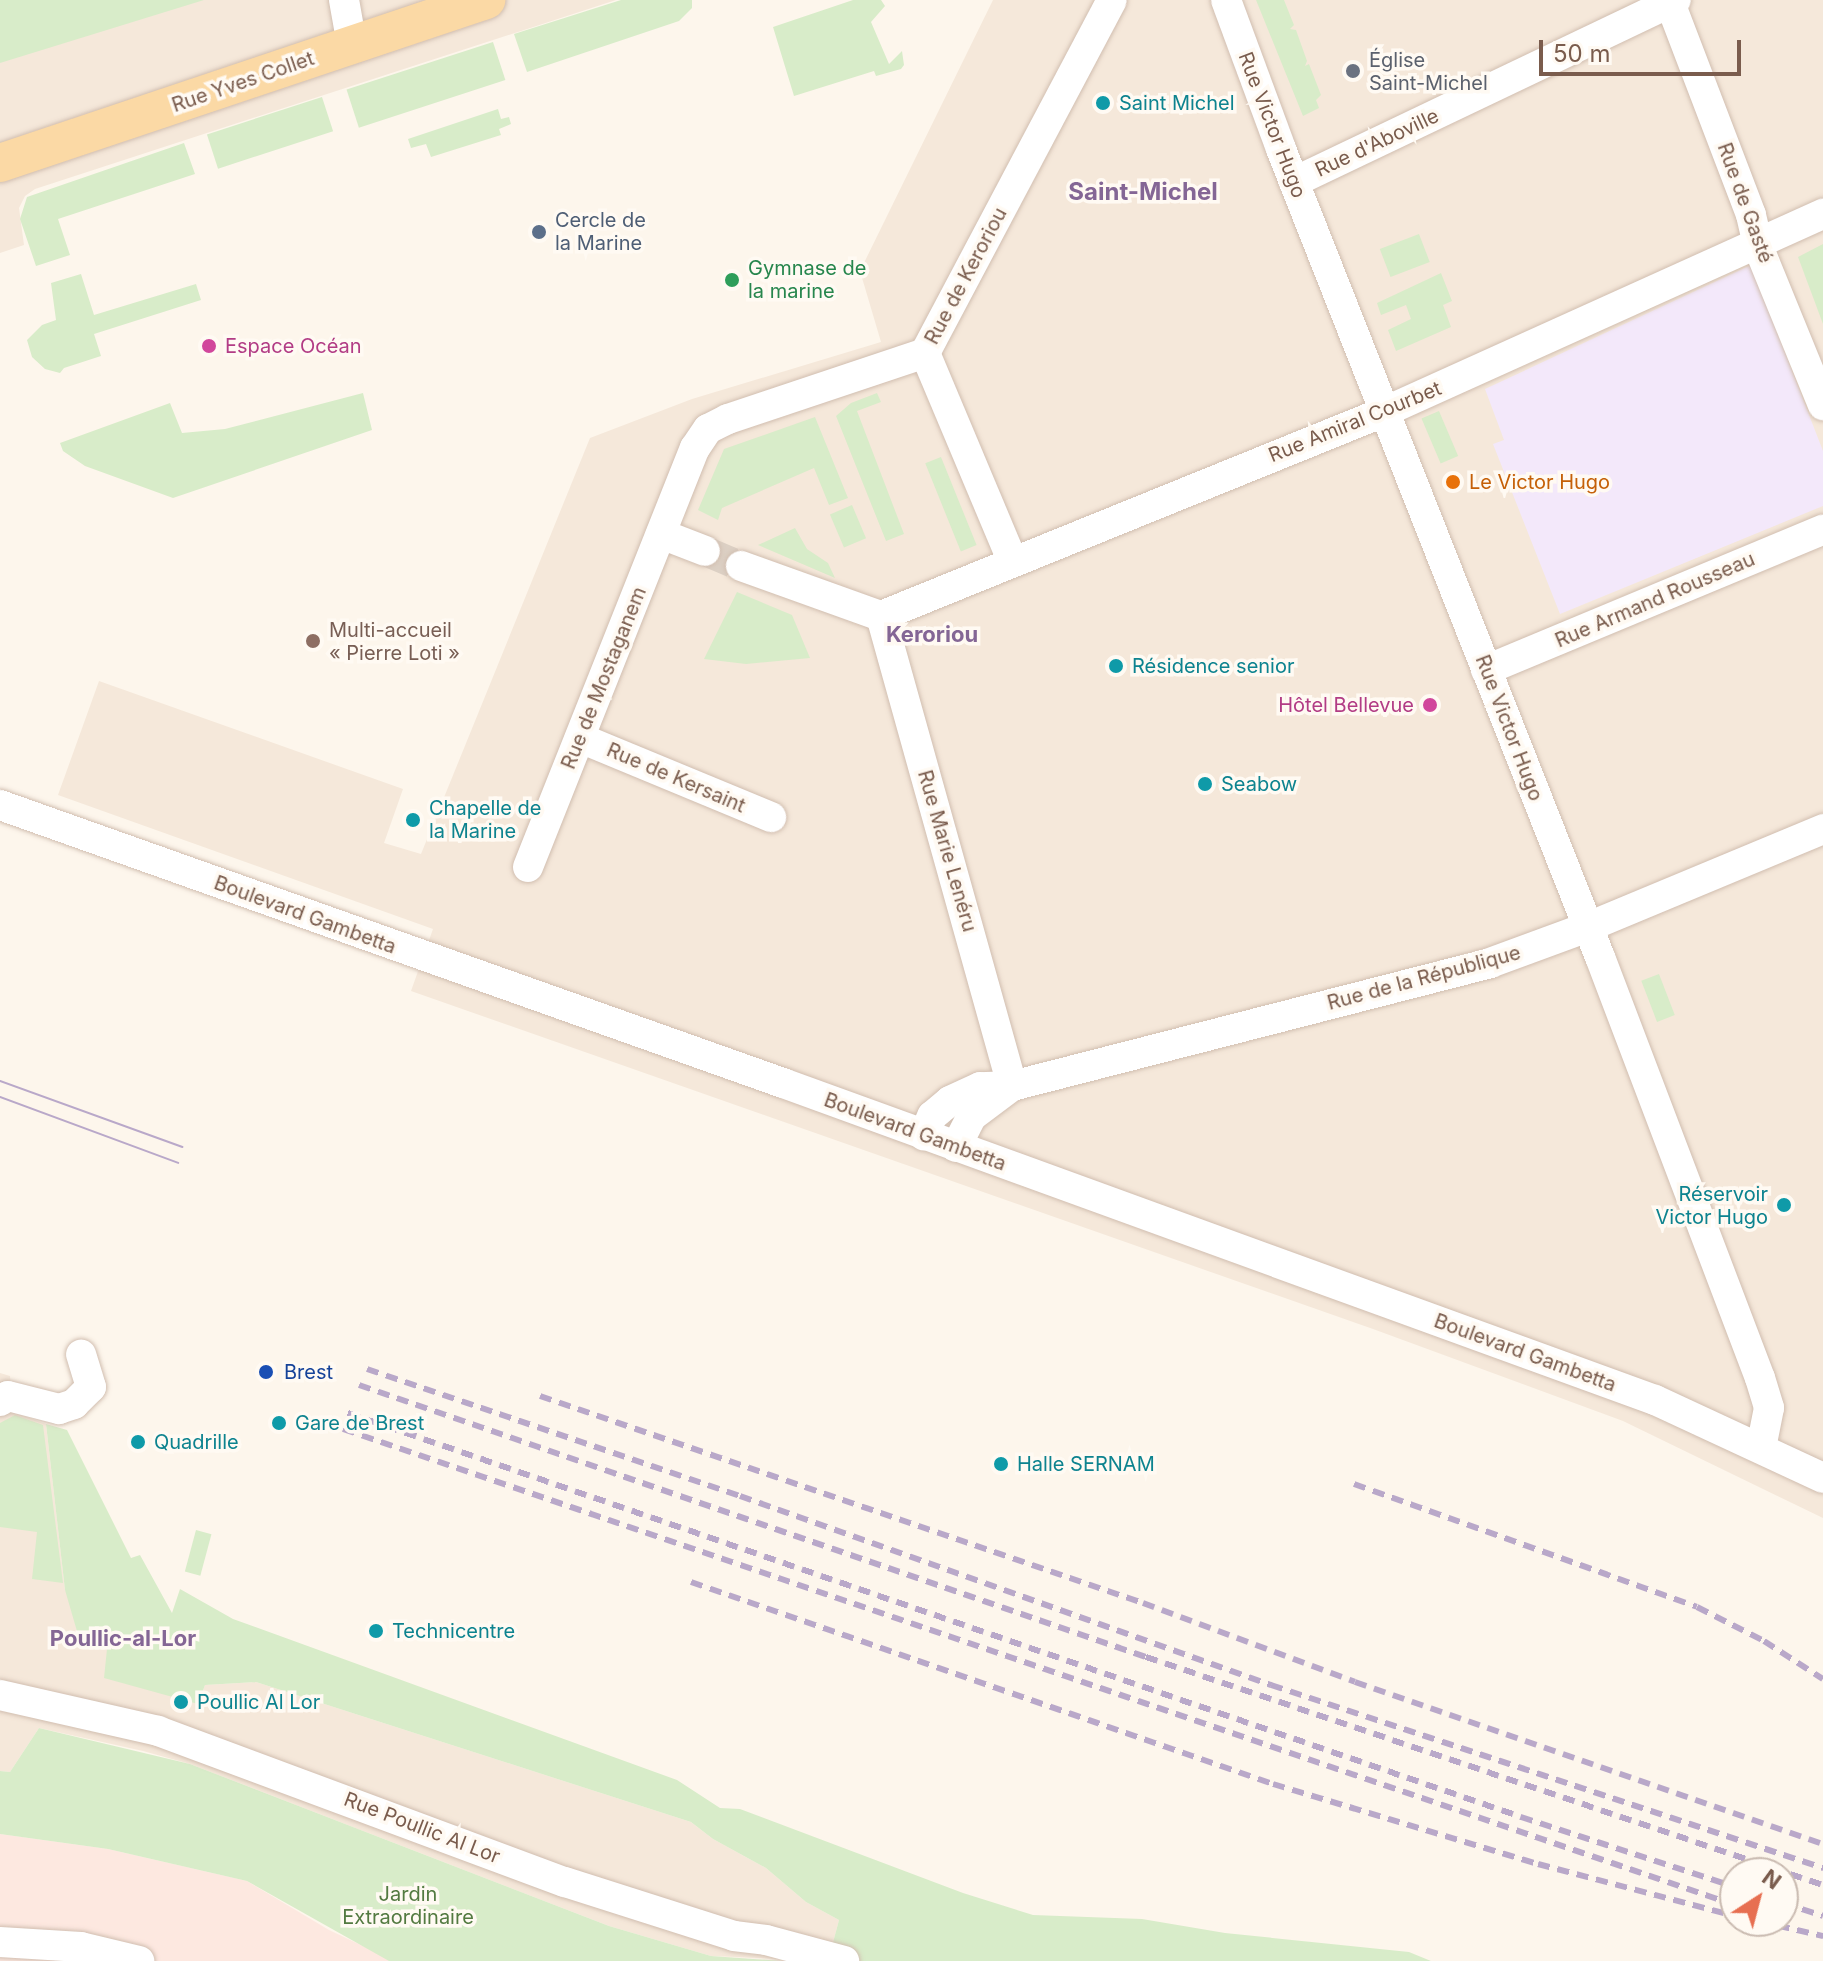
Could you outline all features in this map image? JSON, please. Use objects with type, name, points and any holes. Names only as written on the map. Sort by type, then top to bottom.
[{"type":"main road","name":"Rue Yves Collet","points":[[0,163],[486,0]]},
{"type":"street","points":[[344,0],[352,45]]},
{"type":"street","name":"Rue de Keroriou","points":[[1012,560],[925,353],[1112,0]]},
{"type":"street","name":"Rue d'Aboville","points":[[1294,182],[1672,1]]},
{"type":"street","name":"Rue de Gasté","points":[[1672,1],[1751,215],[1758,246],[1823,405]]},
{"type":"street","name":"Rue Victor Hugo","points":[[1225,4],[1588,927],[1760,1378],[1769,1408],[1761,1448]]},
{"type":"street","name":"Rue Amiral Courbet","points":[[881,616],[1012,560],[1384,412],[1758,246],[1823,214]]},
{"type":"street","name":"Rue de Mostaganem","points":[[528,867],[695,448],[708,429],[728,419],[925,353]]},
{"type":"street","name":"Rue Armand Rousseau","points":[[1486,670],[1823,530]]},
{"type":"street","points":[[661,534],[705,551]]},
{"type":"street","points":[[741,566],[881,616]]},
{"type":"street","name":"Rue Marie Lenéru","points":[[881,616],[1012,1086]]},
{"type":"street","name":"Rue de Kersaint","points":[[580,738],[771,817]]},
{"type":"street","name":"Boulevard Gambetta","points":[[0,805],[1655,1400],[1823,1478]]},
{"type":"street","name":"Rue de la République","points":[[924,1135],[932,1116],[950,1101],[980,1087],[1012,1086],[1490,963],[1588,927],[1823,829]]},
{"type":"street","name":"Rue de la République","points":[[956,1147],[972,1116],[1012,1086]]},
{"type":"street","points":[[0,1401],[16,1397],[59,1409],[74,1404],[91,1387],[81,1355]]},
{"type":"street","name":"Rue Poullic Al Lor","points":[[0,1695],[173,1736],[565,1882],[734,1936],[766,1940],[844,1961]]},
{"type":"street","points":[[3,1948],[81,1947],[139,1961]]},
{"type":"shaded area","points":[[0,0],[616,0],[35,189],[25,196],[19,208],[24,245],[0,253]]},
{"type":"shaded area","points":[[993,0],[1823,0],[1823,1518],[1623,1421],[1373,1329],[411,991],[433,929],[58,795],[99,681],[403,789],[384,843],[421,854],[590,438],[692,399],[881,342],[860,271]]},
{"type":"shaded area","points":[[1751,265],[1823,451],[1823,506],[1560,614],[1493,444],[1504,440],[1485,389]]},
{"type":"shaded area","points":[[0,1373],[10,1376],[13,1412],[46,1424],[65,1590],[107,1649],[198,1704],[205,1685],[256,1682],[691,1822],[713,1839],[766,1868],[806,1902],[839,1920],[828,1961],[711,1956],[609,1926],[190,1764],[143,1751],[39,1728],[10,1772],[0,1771]]},
{"type":"shaded area","points":[[0,1834],[108,1849],[247,1881],[329,1930],[395,1961],[0,1961]]},
{"type":"green space","points":[[0,0],[204,0],[0,63]]},
{"type":"green space","points":[[621,0],[692,0],[692,8],[679,21],[527,72],[514,34]]},
{"type":"green space","points":[[853,0],[881,0],[885,6],[871,22],[889,64],[902,51],[904,65],[901,69],[876,76],[874,71],[794,96],[773,27]]},
{"type":"green space","points":[[1256,0],[1284,0],[1294,25],[1290,29],[1296,30],[1307,61],[1305,66],[1309,64],[1321,95],[1316,100],[1319,108],[1303,116]]},
{"type":"green space","points":[[493,42],[505,80],[359,128],[347,90]]},
{"type":"green space","points":[[322,97],[333,131],[218,169],[207,134]]},
{"type":"green space","points":[[498,109],[501,119],[509,117],[511,124],[499,129],[501,135],[431,157],[426,144],[411,148],[408,139]]},
{"type":"green space","points":[[184,143],[195,174],[58,219],[70,255],[36,266],[20,219],[27,197]]},
{"type":"green space","points":[[1419,234],[1430,262],[1391,277],[1380,249]]},
{"type":"green space","points":[[1823,244],[1823,324],[1798,257]]},
{"type":"green space","points":[[1441,273],[1452,301],[1443,305],[1451,327],[1396,351],[1388,330],[1411,319],[1406,305],[1381,315],[1377,303]]},
{"type":"green space","points":[[81,274],[94,315],[196,284],[201,300],[94,334],[101,356],[64,368],[60,373],[45,369],[32,357],[27,340],[42,325],[56,320],[51,283]]},
{"type":"green space","points":[[363,393],[372,430],[173,498],[85,466],[63,451],[60,443],[170,403],[182,433],[225,429]]},
{"type":"green space","points":[[877,393],[881,402],[857,411],[904,534],[886,541],[836,416],[851,403]]},
{"type":"green space","points":[[1439,411],[1458,456],[1441,464],[1422,418]]},
{"type":"green space","points":[[815,417],[848,498],[829,505],[814,468],[722,508],[718,520],[698,510],[724,449]]},
{"type":"green space","points":[[941,457],[977,545],[961,551],[925,463]]},
{"type":"green space","points":[[852,505],[866,538],[844,548],[830,514]]},
{"type":"green space","points":[[795,528],[807,549],[828,563],[835,578],[758,545]]},
{"type":"green space","points":[[737,592],[792,615],[810,658],[746,664],[704,659]]},
{"type":"green space","points":[[1659,974],[1675,1015],[1657,1022],[1641,981]]},
{"type":"green space","points":[[15,1415],[43,1425],[63,1583],[32,1579],[37,1532],[0,1527],[0,1423]]},
{"type":"green space","points":[[46,1424],[67,1430],[131,1558],[140,1555],[172,1613],[180,1589],[233,1619],[677,1780],[720,1808],[740,1809],[963,1893],[1033,1915],[1142,1919],[1225,1933],[1409,1952],[1431,1961],[828,1961],[839,1920],[806,1902],[766,1868],[713,1839],[691,1822],[256,1682],[205,1685],[198,1704],[104,1678],[107,1649],[81,1645],[65,1590]]},
{"type":"green space","points":[[196,1530],[211,1534],[200,1576],[185,1572]]},
{"type":"green space","name":"Jardin Extraordinaire","points":[[39,1728],[190,1764],[609,1926],[711,1956],[783,1961],[389,1961],[247,1881],[108,1849],[0,1834],[0,1771],[10,1772]]},
{"type":"tunnel","points":[[705,551],[741,566]]},
{"type":"tram line","points":[[0,1081],[182,1147]]},
{"type":"tram line","points":[[0,1097],[178,1163]]},
{"type":"railway","points":[[367,1369],[740,1496],[1271,1685],[1823,1868]]},
{"type":"railway","points":[[359,1385],[1146,1657],[1823,1885]]},
{"type":"railway","points":[[540,1396],[1143,1603],[1355,1682],[1823,1844]]},
{"type":"railway","points":[[348,1413],[1521,1817],[1719,1882]]},
{"type":"railway","points":[[343,1429],[1719,1900]]},
{"type":"railway","points":[[1354,1484],[1697,1607],[1764,1641],[1823,1679]]},
{"type":"railway","points":[[691,1582],[1273,1784],[1538,1864],[1719,1912]]},
{"type":"railway","points":[[1799,1908],[1823,1916]]},
{"type":"railway","points":[[1799,1930],[1823,1936]]},
{"type":"place","name":"Église Saint-Michel","points":[[1353,71]]},
{"type":"place","name":"Saint Michel","points":[[1103,103]]},
{"type":"place","name":"Cercle de la Marine","points":[[539,232]]},
{"type":"place","name":"Gymnase de la marine","points":[[732,280]]},
{"type":"place","name":"Espace Océan","points":[[209,346]]},
{"type":"place","name":"Le Victor Hugo","points":[[1453,482]]},
{"type":"place","name":"Multi-accueil « Pierre Loti »","points":[[313,641]]},
{"type":"place","name":"Résidence senior","points":[[1116,666]]},
{"type":"place","name":"Hôtel Bellevue","points":[[1430,705]]},
{"type":"place","name":"Seabow","points":[[1205,784]]},
{"type":"place","name":"Chapelle de la Marine","points":[[413,820]]},
{"type":"place","name":"Réservoir Victor Hugo","points":[[1784,1205]]},
{"type":"place","name":"Brest","points":[[266,1372]]},
{"type":"place","name":"Gare de Brest","points":[[279,1423]]},
{"type":"place","name":"Quadrille","points":[[138,1442]]},
{"type":"place","name":"Halle SERNAM","points":[[1001,1464]]},
{"type":"place","name":"Technicentre","points":[[376,1631]]},
{"type":"place","name":"Poullic Al Lor","points":[[181,1702]]},
{"type":"district","name":"Saint-Michel","points":[[1143,192]]},
{"type":"district","name":"Keroriou","points":[[932,635]]},
{"type":"district","name":"Poullic-al-Lor","points":[[123,1639]]}]
